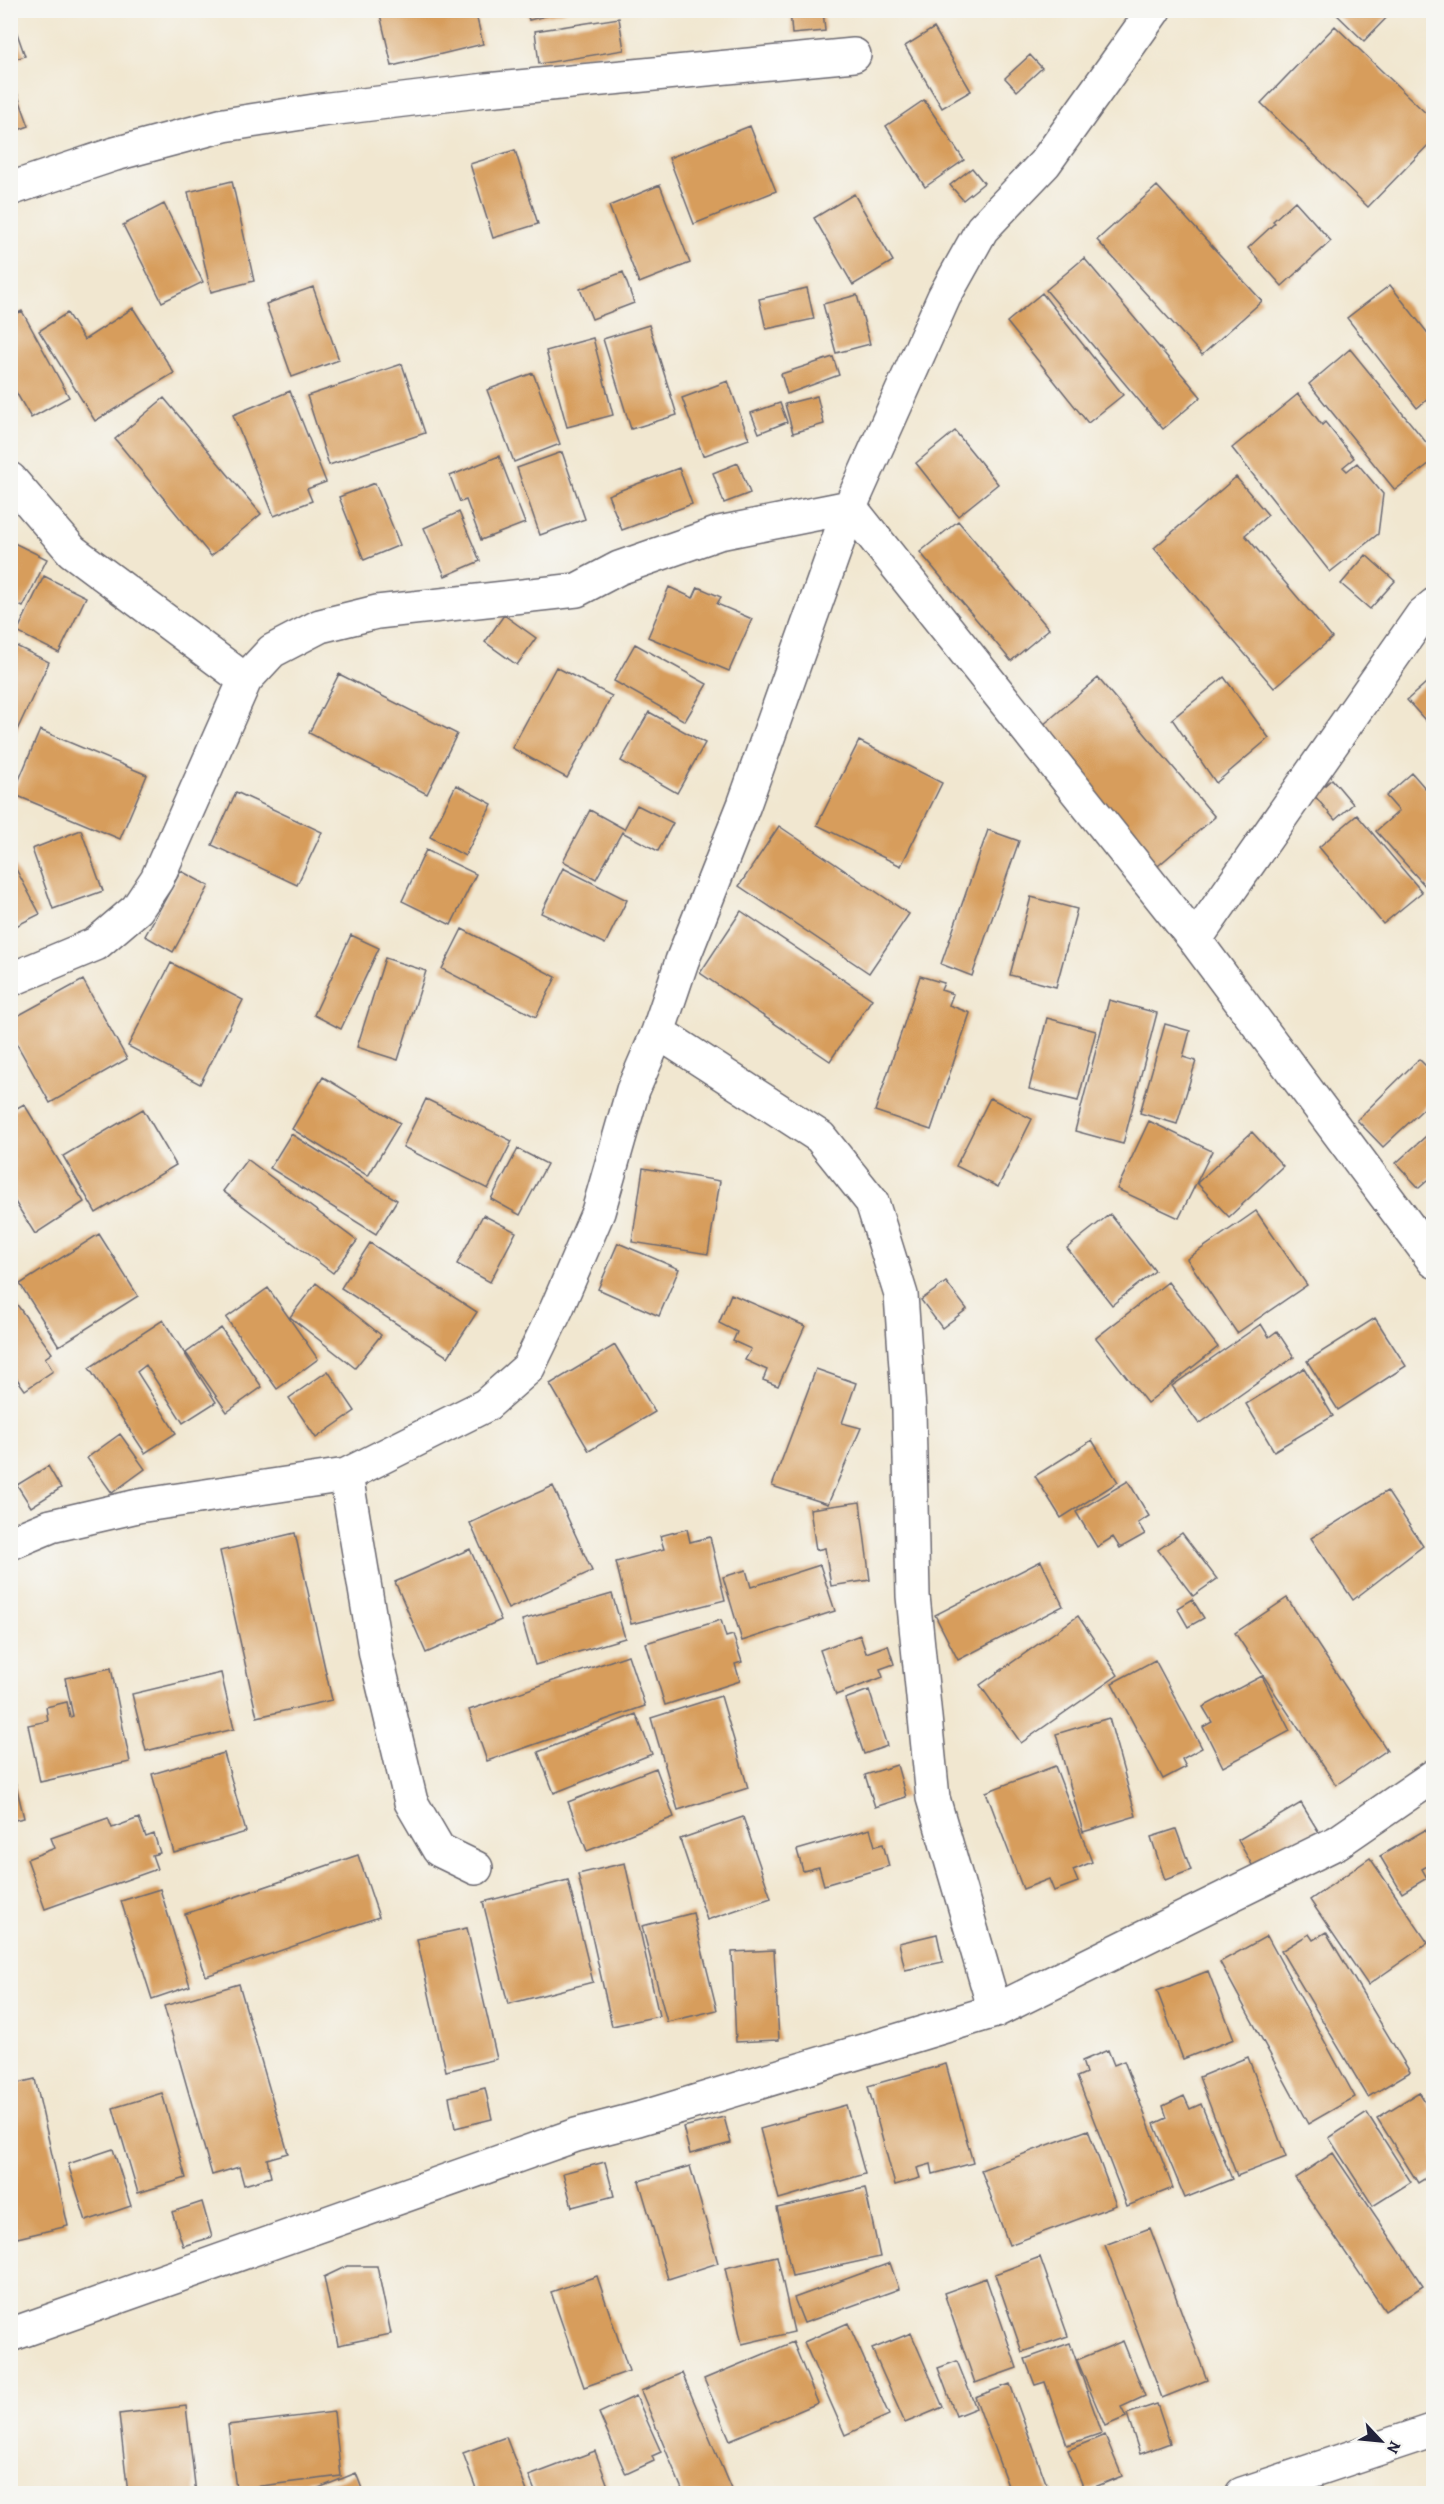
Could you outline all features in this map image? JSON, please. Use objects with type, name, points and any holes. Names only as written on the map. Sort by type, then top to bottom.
[{"type":"street","points":[[10,1543],[51,1526],[138,1506],[346,1475],[486,1405],[528,1368],[557,1308],[598,1212],[633,1090],[658,1032],[682,961],[744,805],[850,507],[945,297],[982,229],[1045,163],[1154,10]]},
{"type":"street","points":[[10,189],[115,154],[224,125],[321,110],[486,90],[854,55]]},
{"type":"street","points":[[10,479],[72,551],[245,680]]},
{"type":"street","points":[[10,980],[96,944],[136,909],[157,879],[245,680],[272,651],[320,626],[377,612],[577,590],[619,568],[719,533],[850,507]]},
{"type":"street","points":[[850,507],[1195,940],[1434,1261]]},
{"type":"street","points":[[1195,940],[1422,615],[1434,606]]},
{"type":"street","points":[[658,1032],[820,1137],[872,1202],[901,1295],[909,1410],[913,1596],[933,1798],[995,2011]]},
{"type":"street","points":[[346,1475],[376,1655],[411,1802],[438,1850],[476,1868]]},
{"type":"street","points":[[10,2335],[576,2135],[638,2119],[995,2011],[1338,1842],[1434,1776]]},
{"type":"street","points":[[1242,2493],[1434,2430]]},
{"type":"building","points":[[379,10],[475,10],[483,44],[392,66]]},
{"type":"building","points":[[526,10],[566,10],[566,11],[529,20]]},
{"type":"building","points":[[790,10],[823,10],[825,31],[792,34]]},
{"type":"building","points":[[1332,10],[1394,10],[1364,41]]},
{"type":"building","points":[[619,18],[624,50],[539,64],[535,31]]},
{"type":"building","points":[[13,22],[25,56],[10,61],[10,23]]},
{"type":"building","points":[[1335,26],[1434,121],[1434,139],[1368,207],[1261,103]]},
{"type":"building","points":[[934,28],[971,91],[942,108],[905,46]]},
{"type":"building","points":[[1030,55],[1042,68],[1017,91],[1005,78]]},
{"type":"building","points":[[10,74],[29,126],[10,133]]},
{"type":"building","points":[[924,100],[964,160],[925,187],[886,126]]},
{"type":"building","points":[[750,126],[776,191],[694,224],[669,158]]},
{"type":"building","points":[[515,150],[538,224],[493,238],[470,164]]},
{"type":"building","points":[[972,168],[984,183],[963,200],[950,185]]},
{"type":"building","points":[[232,181],[254,281],[211,292],[188,192]]},
{"type":"building","points":[[660,185],[690,263],[639,283],[609,206]]},
{"type":"building","points":[[1157,186],[1262,301],[1202,355],[1097,240]]},
{"type":"building","points":[[854,194],[893,261],[853,285],[814,218]]},
{"type":"building","points":[[1295,201],[1331,241],[1282,286],[1248,248]]},
{"type":"building","points":[[164,204],[203,282],[162,302],[123,225]]},
{"type":"building","points":[[1084,258],[1201,397],[1163,429],[1046,290]]},
{"type":"building","points":[[623,272],[634,303],[592,319],[580,289]]},
{"type":"building","points":[[1390,285],[1434,341],[1434,394],[1417,408],[1347,318]]},
{"type":"building","points":[[313,287],[339,360],[292,377],[266,304]]},
{"type":"building","points":[[807,288],[814,319],[766,329],[759,299]]},
{"type":"building","points":[[1042,293],[1123,395],[1088,423],[1007,322]]},
{"type":"building","points":[[857,295],[870,344],[836,353],[823,304]]},
{"type":"building","points":[[133,308],[174,373],[95,421],[39,331],[67,313],[84,340]]},
{"type":"building","points":[[22,311],[69,397],[31,418],[10,382],[10,317]]},
{"type":"building","points":[[649,325],[677,415],[631,429],[603,339]]},
{"type":"building","points":[[593,338],[613,415],[567,427],[546,351]]},
{"type":"building","points":[[1350,349],[1434,452],[1434,460],[1395,490],[1309,384]]},
{"type":"building","points":[[833,357],[839,375],[787,394],[781,374]]},
{"type":"building","points":[[402,364],[425,433],[329,465],[307,396]]},
{"type":"building","points":[[533,373],[560,444],[514,462],[487,390]]},
{"type":"building","points":[[728,381],[749,439],[703,456],[682,398]]},
{"type":"building","points":[[290,391],[326,482],[307,489],[312,501],[274,516],[233,415]]},
{"type":"building","points":[[1298,394],[1322,425],[1325,422],[1354,458],[1343,467],[1347,471],[1357,463],[1383,494],[1378,534],[1330,572],[1232,448]]},
{"type":"building","points":[[817,396],[824,424],[793,433],[785,404]]},
{"type":"building","points":[[164,398],[261,514],[211,556],[115,439]]},
{"type":"building","points":[[780,403],[787,422],[759,433],[751,413]]},
{"type":"building","points":[[955,431],[998,484],[958,516],[916,463]]},
{"type":"building","points":[[562,452],[585,519],[540,535],[517,468]]},
{"type":"building","points":[[499,456],[525,523],[481,540],[466,500],[460,502],[450,476]]},
{"type":"building","points":[[738,463],[750,493],[724,503],[713,473]]},
{"type":"building","points":[[679,468],[692,504],[622,530],[608,495]]},
{"type":"building","points":[[1236,477],[1268,515],[1245,535],[1332,638],[1274,688],[1154,548]]},
{"type":"building","points":[[375,483],[400,545],[364,560],[339,497]]},
{"type":"building","points":[[459,512],[480,561],[445,576],[424,528]]},
{"type":"building","points":[[958,521],[1049,629],[1011,661],[920,552]]},
{"type":"building","points":[[10,541],[47,559],[23,607],[10,601]]},
{"type":"building","points":[[1366,555],[1395,581],[1370,609],[1341,584]]},
{"type":"building","points":[[44,576],[86,597],[59,653],[17,632]]},
{"type":"building","points":[[669,587],[693,598],[698,587],[721,597],[717,604],[752,619],[729,671],[648,637]]},
{"type":"building","points":[[504,615],[536,638],[517,665],[485,642]]},
{"type":"building","points":[[10,643],[49,662],[10,745]]},
{"type":"building","points":[[635,644],[707,684],[685,721],[614,681]]},
{"type":"building","points":[[556,667],[612,696],[567,778],[512,748]]},
{"type":"building","points":[[339,674],[457,734],[427,794],[309,733]]},
{"type":"building","points":[[1434,676],[1434,730],[1407,700]]},
{"type":"building","points":[[1224,677],[1269,738],[1216,783],[1172,719]]},
{"type":"building","points":[[1098,678],[1215,817],[1152,871],[1035,732]]},
{"type":"building","points":[[649,712],[705,743],[677,793],[621,761]]},
{"type":"building","points":[[40,730],[147,775],[120,839],[13,794]]},
{"type":"building","points":[[859,741],[942,783],[901,866],[817,825]]},
{"type":"building","points":[[1412,773],[1425,788],[1434,780],[1434,882],[1427,888],[1376,831],[1399,811],[1386,796]]},
{"type":"building","points":[[1332,779],[1353,804],[1335,820],[1314,795]]},
{"type":"building","points":[[456,785],[492,804],[465,856],[430,837]]},
{"type":"building","points":[[236,792],[322,832],[297,885],[212,845]]},
{"type":"building","points":[[637,805],[673,823],[658,851],[622,832],[596,879],[563,861],[590,810],[624,829]]},
{"type":"building","points":[[1357,815],[1422,892],[1383,924],[1319,847]]},
{"type":"building","points":[[779,826],[909,914],[869,973],[739,886]]},
{"type":"building","points":[[81,830],[103,891],[53,909],[32,849]]},
{"type":"building","points":[[988,830],[1019,841],[972,976],[941,964]]},
{"type":"building","points":[[426,850],[476,874],[451,925],[402,901]]},
{"type":"building","points":[[10,858],[40,914],[10,929]]},
{"type":"building","points":[[563,868],[627,900],[605,944],[541,913]]},
{"type":"building","points":[[181,871],[209,886],[173,952],[145,936]]},
{"type":"building","points":[[1031,897],[1077,909],[1056,987],[1010,975]]},
{"type":"building","points":[[741,911],[872,999],[830,1061],[700,973]]},
{"type":"building","points":[[462,929],[556,977],[536,1017],[442,969]]},
{"type":"building","points":[[351,935],[379,948],[341,1029],[314,1015]]},
{"type":"building","points":[[385,958],[426,971],[398,1060],[357,1047]]},
{"type":"building","points":[[171,963],[243,1000],[200,1084],[128,1046]]},
{"type":"building","points":[[920,976],[944,983],[941,990],[953,994],[949,1005],[970,1013],[931,1130],[875,1111]]},
{"type":"building","points":[[83,980],[127,1059],[50,1103],[10,1032],[10,1020]]},
{"type":"building","points":[[1109,1000],[1157,1013],[1123,1144],[1075,1131]]},
{"type":"building","points":[[1047,1018],[1096,1031],[1078,1101],[1029,1089]]},
{"type":"building","points":[[1165,1024],[1190,1031],[1183,1057],[1196,1061],[1177,1124],[1140,1113]]},
{"type":"building","points":[[1419,1059],[1434,1074],[1434,1099],[1383,1147],[1357,1120]]},
{"type":"building","points":[[323,1077],[400,1123],[368,1176],[292,1129]]},
{"type":"building","points":[[990,1098],[1032,1119],[998,1187],[956,1166]]},
{"type":"building","points":[[426,1099],[512,1141],[488,1189],[403,1147]]},
{"type":"building","points":[[24,1104],[84,1202],[35,1234],[10,1194],[10,1112]]},
{"type":"building","points":[[143,1109],[176,1165],[96,1213],[63,1156]]},
{"type":"building","points":[[1149,1121],[1212,1151],[1179,1218],[1117,1189]]},
{"type":"building","points":[[1434,1129],[1434,1175],[1419,1188],[1396,1163]]},
{"type":"building","points":[[1252,1132],[1283,1166],[1229,1217],[1197,1183]]},
{"type":"building","points":[[291,1134],[397,1200],[376,1234],[270,1168]]},
{"type":"building","points":[[518,1149],[547,1164],[520,1215],[491,1199]]},
{"type":"building","points":[[247,1159],[357,1241],[333,1273],[223,1191]]},
{"type":"building","points":[[643,1168],[720,1181],[708,1254],[632,1242]]},
{"type":"building","points":[[1256,1211],[1307,1285],[1237,1333],[1187,1259]]},
{"type":"building","points":[[1110,1214],[1155,1271],[1112,1305],[1067,1248]]},
{"type":"building","points":[[483,1215],[516,1232],[490,1282],[457,1264]]},
{"type":"building","points":[[99,1234],[138,1296],[59,1346],[20,1284]]},
{"type":"building","points":[[370,1243],[477,1312],[448,1357],[341,1288]]},
{"type":"building","points":[[618,1243],[679,1269],[659,1316],[598,1289]]},
{"type":"building","points":[[946,1282],[967,1309],[942,1328],[921,1300]]},
{"type":"building","points":[[1168,1282],[1218,1347],[1147,1403],[1096,1338]]},
{"type":"building","points":[[316,1283],[381,1335],[355,1368],[290,1317]]},
{"type":"building","points":[[268,1288],[318,1359],[277,1389],[226,1318]]},
{"type":"building","points":[[731,1294],[805,1326],[778,1386],[763,1380],[767,1370],[745,1360],[751,1349],[733,1341],[737,1332],[719,1323]]},
{"type":"building","points":[[10,1295],[52,1353],[45,1358],[53,1371],[25,1390],[17,1379],[10,1383]]},
{"type":"building","points":[[1375,1318],[1406,1366],[1338,1410],[1307,1361]]},
{"type":"building","points":[[163,1320],[216,1402],[183,1423],[146,1365],[137,1372],[176,1433],[145,1453],[89,1368]]},
{"type":"building","points":[[1261,1324],[1269,1337],[1277,1331],[1294,1357],[1199,1424],[1172,1386]]},
{"type":"building","points":[[221,1328],[262,1387],[227,1412],[186,1353]]},
{"type":"building","points":[[615,1345],[655,1412],[589,1451],[550,1384]]},
{"type":"building","points":[[1304,1368],[1333,1416],[1274,1451],[1246,1404]]},
{"type":"building","points":[[816,1369],[856,1383],[842,1423],[861,1428],[828,1504],[772,1486]]},
{"type":"building","points":[[328,1371],[355,1411],[316,1438],[289,1398]]},
{"type":"building","points":[[120,1434],[145,1469],[112,1493],[87,1458]]},
{"type":"building","points":[[1092,1440],[1118,1482],[1061,1518],[1035,1476]]},
{"type":"building","points":[[48,1466],[61,1488],[31,1507],[17,1485]]},
{"type":"building","points":[[1128,1481],[1149,1516],[1138,1523],[1145,1534],[1120,1548],[1113,1537],[1097,1547],[1076,1512]]},
{"type":"building","points":[[553,1486],[592,1571],[508,1609],[470,1523]]},
{"type":"building","points":[[1387,1491],[1423,1546],[1353,1600],[1311,1538]]},
{"type":"building","points":[[860,1502],[870,1580],[831,1586],[825,1548],[816,1550],[810,1509]]},
{"type":"building","points":[[687,1529],[690,1542],[710,1537],[725,1600],[631,1624],[616,1562],[664,1549],[660,1536]]},
{"type":"building","points":[[295,1533],[332,1700],[257,1717],[220,1551]]},
{"type":"building","points":[[1182,1533],[1217,1579],[1193,1596],[1158,1550]]},
{"type":"building","points":[[470,1549],[501,1620],[426,1653],[395,1582]]},
{"type":"building","points":[[1041,1561],[1063,1606],[958,1660],[935,1615]]},
{"type":"building","points":[[820,1565],[835,1611],[742,1641],[723,1577],[746,1570],[751,1587]]},
{"type":"building","points":[[612,1594],[625,1638],[535,1665],[522,1620]]},
{"type":"building","points":[[1287,1598],[1387,1750],[1336,1785],[1235,1633]]},
{"type":"building","points":[[1192,1599],[1204,1618],[1188,1627],[1177,1608]]},
{"type":"building","points":[[1078,1616],[1118,1675],[1021,1743],[980,1685]]},
{"type":"building","points":[[721,1620],[726,1637],[733,1635],[742,1662],[735,1664],[740,1681],[665,1705],[646,1643]]},
{"type":"building","points":[[860,1635],[866,1653],[888,1645],[894,1664],[880,1669],[883,1677],[836,1695],[820,1650]]},
{"type":"building","points":[[628,1655],[645,1706],[487,1761],[469,1710]]},
{"type":"building","points":[[1155,1660],[1202,1748],[1182,1759],[1186,1767],[1163,1779],[1112,1683]]},
{"type":"building","points":[[111,1668],[130,1762],[40,1782],[28,1725],[48,1721],[46,1707],[67,1702],[70,1717],[73,1716],[65,1678]]},
{"type":"building","points":[[221,1673],[234,1729],[146,1751],[132,1694]]},
{"type":"building","points":[[1262,1676],[1290,1731],[1223,1767],[1203,1727],[1212,1722],[1203,1707]]},
{"type":"building","points":[[869,1690],[887,1746],[864,1754],[845,1699]]},
{"type":"building","points":[[721,1696],[748,1788],[678,1810],[651,1718]]},
{"type":"building","points":[[636,1714],[652,1754],[554,1793],[538,1752]]},
{"type":"building","points":[[1109,1718],[1136,1816],[1083,1832],[1056,1734]]},
{"type":"building","points":[[224,1753],[246,1832],[174,1853],[152,1774]]},
{"type":"building","points":[[10,1761],[24,1818],[10,1821]]},
{"type":"building","points":[[897,1765],[906,1797],[875,1807],[865,1775]]},
{"type":"building","points":[[1055,1766],[1092,1862],[1073,1870],[1078,1882],[1054,1891],[1049,1879],[1023,1889],[986,1792]]},
{"type":"building","points":[[656,1768],[674,1817],[587,1851],[568,1802]]},
{"type":"building","points":[[1301,1803],[1320,1834],[1256,1872],[1238,1840]]},
{"type":"building","points":[[743,1817],[771,1898],[707,1920],[680,1839]]},
{"type":"building","points":[[108,1818],[112,1828],[139,1818],[146,1837],[154,1834],[160,1853],[152,1855],[157,1869],[45,1909],[27,1859],[55,1848],[51,1838]]},
{"type":"building","points":[[870,1829],[875,1846],[883,1844],[889,1866],[824,1885],[819,1867],[803,1871],[797,1850]]},
{"type":"building","points":[[1176,1829],[1191,1870],[1165,1880],[1151,1837]]},
{"type":"building","points":[[1425,1830],[1434,1844],[1434,1862],[1422,1869],[1427,1878],[1402,1893],[1380,1856]]},
{"type":"building","points":[[358,1855],[379,1917],[206,1976],[185,1914]]},
{"type":"building","points":[[1370,1858],[1428,1943],[1368,1985],[1310,1900]]},
{"type":"building","points":[[625,1863],[659,2016],[612,2026],[578,1874]]},
{"type":"building","points":[[568,1880],[593,1982],[508,2004],[483,1902]]},
{"type":"building","points":[[160,1889],[190,1986],[152,1999],[121,1901]]},
{"type":"building","points":[[693,1913],[717,2010],[667,2022],[642,1926]]},
{"type":"building","points":[[467,1928],[497,2059],[446,2071],[417,1939]]},
{"type":"building","points":[[1326,1932],[1410,2072],[1368,2097],[1281,1951],[1309,1934],[1313,1940]]},
{"type":"building","points":[[937,1934],[943,1962],[905,1970],[899,1943]]},
{"type":"building","points":[[1267,1936],[1355,2097],[1308,2124],[1220,1962]]},
{"type":"building","points":[[774,1950],[779,2040],[736,2042],[732,1952]]},
{"type":"building","points":[[1208,1971],[1234,2039],[1183,2059],[1157,1991]]},
{"type":"building","points":[[239,1984],[288,2153],[267,2159],[271,2177],[244,2185],[239,2167],[212,2175],[164,2006]]},
{"type":"building","points":[[1108,2050],[1114,2065],[1124,2061],[1173,2188],[1127,2206],[1077,2077],[1086,2073],[1082,2061]]},
{"type":"building","points":[[1248,2057],[1286,2157],[1237,2176],[1199,2077]]},
{"type":"building","points":[[946,2064],[973,2163],[933,2174],[931,2164],[917,2168],[920,2178],[895,2185],[868,2086]]},
{"type":"building","points":[[35,2079],[68,2226],[17,2238],[10,2207],[10,2085]]},
{"type":"building","points":[[485,2088],[492,2119],[455,2128],[449,2097]]},
{"type":"building","points":[[1419,2092],[1434,2115],[1434,2173],[1418,2183],[1377,2118]]},
{"type":"building","points":[[162,2093],[186,2178],[138,2193],[113,2108]]},
{"type":"building","points":[[1184,2096],[1190,2109],[1201,2104],[1232,2179],[1185,2198],[1154,2124],[1167,2118],[1163,2106]]},
{"type":"building","points":[[846,2105],[865,2174],[779,2199],[760,2129]]},
{"type":"building","points":[[1367,2113],[1411,2182],[1373,2206],[1329,2138]]},
{"type":"building","points":[[724,2117],[731,2143],[690,2154],[683,2127]]},
{"type":"building","points":[[1088,2130],[1116,2205],[1009,2245],[981,2170]]},
{"type":"building","points":[[113,2149],[131,2206],[86,2221],[68,2164]]},
{"type":"building","points":[[1333,2153],[1423,2286],[1385,2311],[1295,2178]]},
{"type":"building","points":[[605,2162],[614,2196],[572,2207],[563,2173]]},
{"type":"building","points":[[690,2166],[718,2263],[668,2279],[639,2181]]},
{"type":"building","points":[[865,2188],[880,2257],[792,2276],[777,2208]]},
{"type":"building","points":[[202,2202],[212,2237],[183,2246],[172,2212]]},
{"type":"building","points":[[1150,2228],[1207,2380],[1162,2398],[1105,2245]]},
{"type":"building","points":[[777,2256],[794,2332],[742,2344],[725,2268]]},
{"type":"building","points":[[1040,2257],[1068,2336],[1022,2352],[995,2274]]},
{"type":"building","points":[[890,2263],[899,2289],[804,2323],[794,2298]]},
{"type":"building","points":[[347,2266],[377,2266],[391,2334],[338,2345],[324,2277]]},
{"type":"building","points":[[597,2276],[629,2371],[584,2387],[551,2292]]},
{"type":"building","points":[[986,2278],[1017,2368],[975,2383],[944,2293]]},
{"type":"building","points":[[848,2323],[889,2415],[845,2435],[804,2342]]},
{"type":"building","points":[[911,2333],[943,2407],[905,2423],[872,2349]]},
{"type":"building","points":[[1123,2341],[1145,2396],[1121,2407],[1126,2417],[1105,2426],[1077,2360]]},
{"type":"building","points":[[793,2342],[818,2403],[730,2440],[704,2379]]},
{"type":"building","points":[[1070,2343],[1102,2433],[1067,2445],[1045,2382],[1035,2385],[1025,2359]]},
{"type":"building","points":[[957,2361],[976,2408],[956,2416],[938,2368]]},
{"type":"building","points":[[682,2373],[733,2494],[684,2494],[641,2391]]},
{"type":"building","points":[[1010,2384],[1049,2491],[1043,2494],[1011,2494],[975,2397]]},
{"type":"building","points":[[636,2396],[661,2452],[652,2456],[654,2461],[626,2474],[599,2413]]},
{"type":"building","points":[[1157,2404],[1170,2443],[1140,2454],[1127,2414]]},
{"type":"building","points":[[186,2406],[196,2494],[128,2494],[119,2414]]},
{"type":"building","points":[[334,2412],[341,2476],[236,2489],[228,2425]]},
{"type":"building","points":[[1105,2435],[1122,2476],[1085,2491],[1068,2450]]},
{"type":"building","points":[[506,2437],[528,2494],[478,2494],[463,2453]]},
{"type":"building","points":[[595,2451],[611,2494],[536,2494],[529,2476]]},
{"type":"building","points":[[356,2473],[364,2494],[306,2494],[306,2493]]},
{"type":"building","points":[[121,2488],[121,2494],[93,2494],[93,2492]]}]
